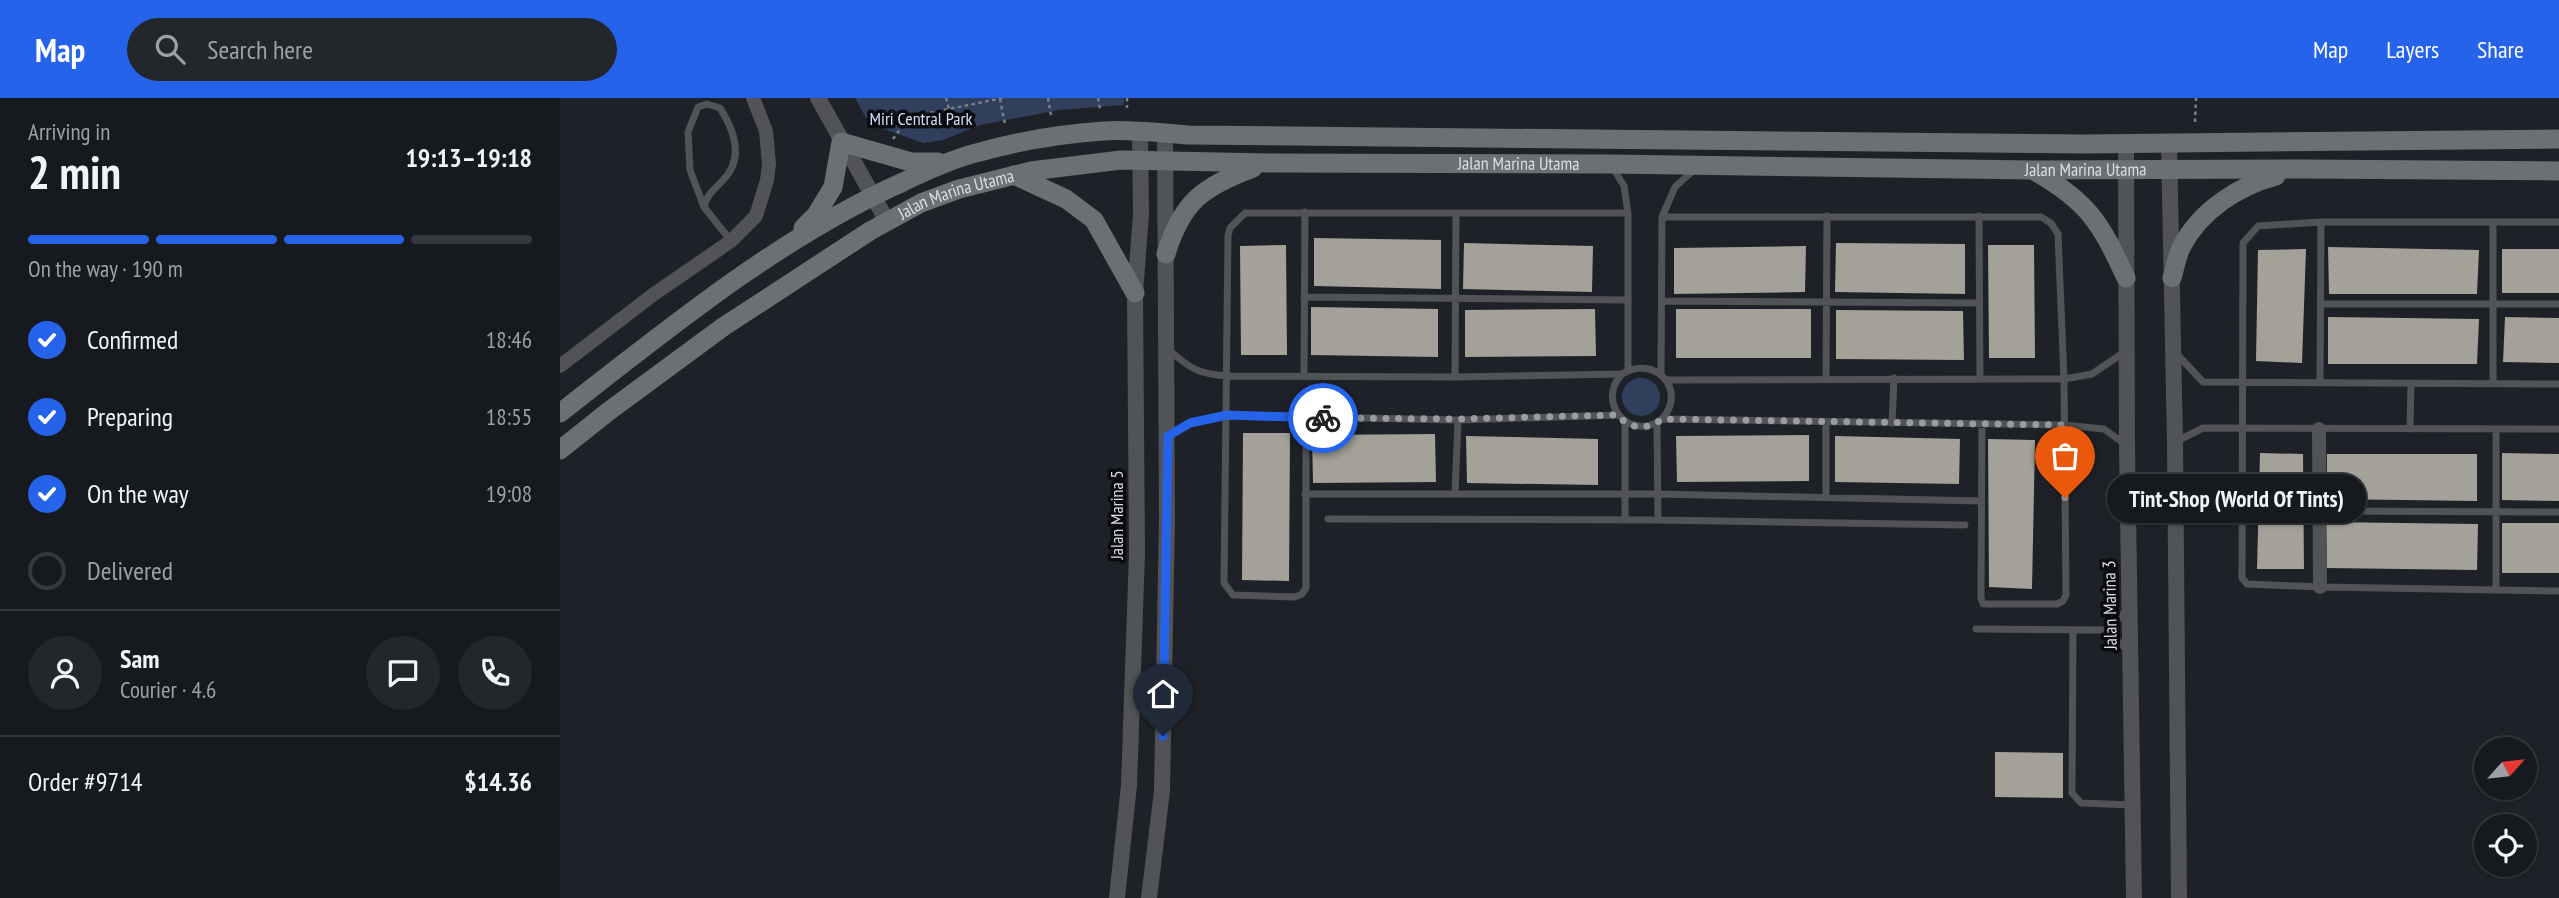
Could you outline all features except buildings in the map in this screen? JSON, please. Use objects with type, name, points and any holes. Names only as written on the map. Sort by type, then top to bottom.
[{"type":"main road","name":"Jalan Marina Utama","points":[[560,413],[704,303],[783,249],[873,196],[946,162],[1024,141],[1102,131],[2169,144],[2559,139]]},
{"type":"main road","points":[[783,249],[816,215],[833,187],[841,142],[911,162],[946,162]]},
{"type":"main road","name":"Jalan Marina Utama","points":[[560,450],[723,327],[887,221],[921,203],[958,189],[1014,175],[1108,162],[1140,161],[1610,163],[2170,171],[2559,171]]},
{"type":"main road","points":[[1166,254],[1175,225],[1188,205],[1199,195],[1230,176],[1267,163]]},
{"type":"main road","points":[[2172,278],[2182,246],[2212,208],[2253,182],[2304,169]]},
{"type":"main road","points":[[2033,170],[2056,183],[2089,211],[2105,233],[2126,278]]},
{"type":"main road","points":[[1014,175],[1066,199],[1094,220],[1136,293]]},
{"type":"street","points":[[560,366],[654,294],[731,242],[756,216],[769,164],[766,131],[753,98]]},
{"type":"street","points":[[818,98],[887,221]]},
{"type":"street","name":"Jalan Marina 5","points":[[1117,898],[1129,785],[1136,566],[1136,293],[1141,214],[1140,132]]},
{"type":"street","points":[[1149,898],[1162,791],[1168,436],[1165,133]]},
{"type":"street","name":"Jalan Marina 3","points":[[2126,143],[2127,446],[2134,898]]},
{"type":"street","points":[[2169,144],[2174,352],[2179,898]]},
{"type":"street","points":[[2319,429],[2320,587]]},
{"type":"lane","points":[[704,207],[705,199],[726,178],[736,155],[734,131],[720,108],[707,104],[698,107],[688,132],[690,170],[704,207],[731,242]]},
{"type":"lane","points":[[1610,163],[1624,186],[1628,213],[1625,372],[1617,379],[1612,393],[1617,415],[1625,422],[1643,427],[1660,421],[2064,425],[2105,429],[2127,446]]},
{"type":"lane","points":[[1658,520],[1660,421],[1671,401],[1663,377],[1662,217],[1675,187],[1699,166]]},
{"type":"lane","points":[[1304,375],[1305,212]]},
{"type":"lane","points":[[1455,377],[1456,213]]},
{"type":"lane","points":[[1306,418],[1306,588],[1302,594],[1295,597],[1233,595],[1224,583],[1228,236],[1230,228],[1245,214],[1628,213]]},
{"type":"lane","points":[[1826,379],[1827,216]]},
{"type":"lane","points":[[1979,216],[1980,379]]},
{"type":"lane","points":[[1662,217],[2041,216],[2051,223],[2058,234],[2064,379],[2066,595],[2063,601],[2057,604],[1983,604],[1980,501],[1982,425]]},
{"type":"lane","points":[[2319,383],[2321,222]]},
{"type":"lane","points":[[2493,222],[2493,384]]},
{"type":"lane","points":[[2559,222],[2263,224],[2253,230],[2242,243],[2241,384],[2242,578],[2247,584],[2559,591]]},
{"type":"lane","points":[[1304,297],[1628,300]]},
{"type":"lane","points":[[1662,301],[1979,303]]},
{"type":"lane","points":[[2320,304],[2559,304]]},
{"type":"lane","points":[[1167,349],[1190,368],[1205,374],[1227,376],[1455,377],[1625,372],[1645,368],[1663,377],[1826,379],[2064,379],[2092,374],[2126,351]]},
{"type":"lane","points":[[2174,352],[2203,382],[2559,384]]},
{"type":"lane","points":[[1892,423],[1894,379]]},
{"type":"lane","points":[[2410,384],[2410,429]]},
{"type":"lane","points":[[1168,436],[1190,423],[1227,415],[1458,419],[1617,415]]},
{"type":"lane","points":[[1455,494],[1458,419]]},
{"type":"lane","points":[[1625,422],[1625,520]]},
{"type":"lane","points":[[1826,422],[1826,497]]},
{"type":"lane","points":[[2175,442],[2203,428],[2559,429]]},
{"type":"lane","points":[[2496,430],[2496,590]]},
{"type":"lane","points":[[1305,494],[1658,495],[1980,501]]},
{"type":"lane","points":[[2320,511],[2559,512]]},
{"type":"lane","points":[[1328,519],[1658,520],[1965,525]]},
{"type":"lane","points":[[1976,629],[2107,630],[2130,608]]},
{"type":"lane","points":[[2073,630],[2072,793],[2081,803],[2132,805]]},
{"type":"lane","points":[[2107,630],[2130,653]]},
{"type":"path","points":[[946,98],[949,109]]},
{"type":"path","points":[[888,157],[895,135],[909,117],[1001,98],[1005,124]]},
{"type":"path","points":[[1048,98],[1051,115]]},
{"type":"path","points":[[1098,98],[1100,110]]},
{"type":"path","points":[[1127,98],[1127,108]]},
{"type":"path","points":[[2195,122],[2196,98]]},
{"type":"green space","name":"Miri Central Park","points":[[855,98],[1124,98],[1124,105],[1059,110],[980,125],[943,140],[923,143],[884,129],[866,118]]},
{"type":"green space","points":[[1641,378],[1655,383],[1660,397],[1655,411],[1641,416],[1627,411],[1622,397],[1627,383]]},
{"type":"way so far","points":[[1323,418],[1458,419],[1617,415],[1633,426],[1643,427],[1662,419],[2064,425],[2065,498]]},
{"type":"place","name":"Tint-Shop (World Of Tints)","points":[[2065,498]]},
{"type":"route","points":[[1163,736],[1168,436],[1190,423],[1227,415],[1323,418]]}]
